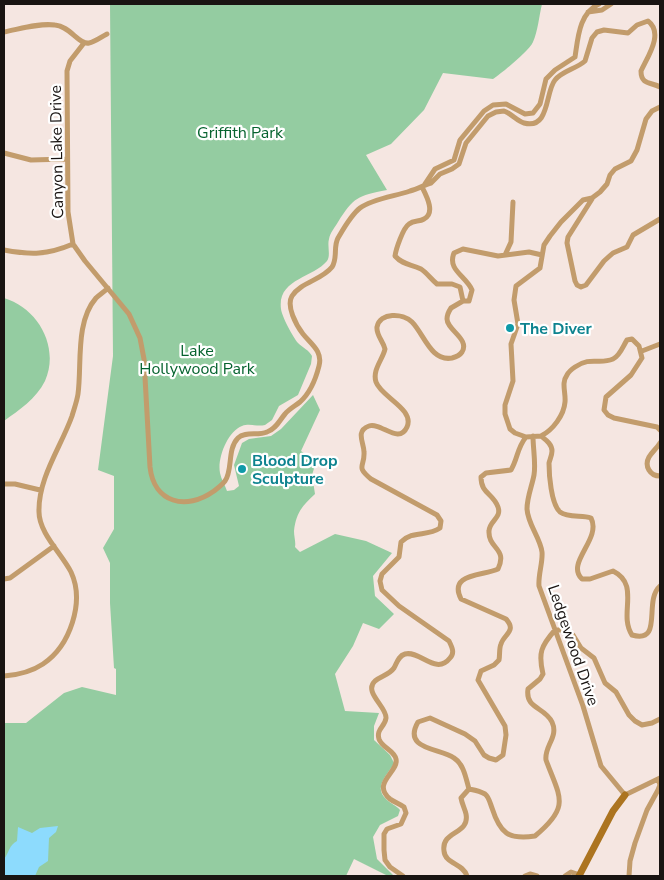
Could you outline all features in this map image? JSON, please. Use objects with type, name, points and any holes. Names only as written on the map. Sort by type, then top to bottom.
[{"type":"street","points":[[575,58],[583,20],[588,12],[599,4]]},
{"type":"street","points":[[588,12],[602,10],[611,4]]},
{"type":"street","points":[[423,185],[431,184],[440,174],[459,164],[466,143],[492,113],[504,111],[522,123],[537,122],[544,114],[553,83],[559,76],[585,61],[592,38],[597,32],[604,30],[628,34],[637,25],[648,21],[656,28],[657,36],[641,71],[641,77],[649,84],[660,87]]},
{"type":"street","points":[[4,32],[53,25],[70,31],[84,43],[89,43],[107,34]]},
{"type":"street","name":"Canyon Lake Drive","points":[[84,43],[70,61],[67,71],[68,212],[73,244],[129,314],[135,325],[142,344],[144,359],[152,479],[160,491],[171,499],[194,502],[210,494],[223,484],[227,477],[232,451],[238,438],[244,435],[265,433],[274,428],[288,411],[301,401],[308,392],[319,367],[320,358],[317,350],[300,331],[290,304],[292,296],[330,269],[336,256],[336,241],[358,210],[365,205],[423,185]]},
{"type":"street","points":[[423,185],[435,169],[454,160],[460,140],[484,111],[493,105],[506,104],[525,114],[534,113],[538,108],[546,79],[555,70],[568,62],[575,58],[586,56]]},
{"type":"street","points":[[568,62],[571,70]]},
{"type":"street","points":[[660,106],[652,111],[646,119],[637,150],[631,161],[610,175],[607,184],[592,198],[570,231],[568,243],[577,285],[582,287],[586,285],[604,261],[613,253],[626,247],[633,235],[660,219]]},
{"type":"street","points":[[4,153],[31,160],[67,159]]},
{"type":"street","points":[[423,185],[428,201],[429,214],[424,219],[406,225],[395,256],[400,262],[420,268],[437,284],[452,284],[460,287],[463,301]]},
{"type":"street","points":[[592,198],[584,200],[561,222],[544,245],[540,268],[520,281],[516,286],[514,293],[518,324],[511,344],[513,381],[505,405],[505,414],[510,429],[515,433],[526,437],[542,436],[550,432],[566,403],[564,381],[571,370],[587,360],[613,359],[619,354],[627,340],[632,339],[636,341],[642,351],[642,358],[631,375],[606,397],[604,410],[614,418],[660,430]]},
{"type":"street","points":[[506,255],[511,242],[513,202]]},
{"type":"street","points":[[4,250],[25,254],[43,253],[57,251],[73,244]]},
{"type":"street","points":[[403,876],[390,867],[385,860],[384,834],[387,829],[401,824],[406,813],[404,806],[390,799],[385,791],[384,781],[396,764],[396,758],[379,739],[380,729],[387,717],[372,688],[375,681],[390,672],[400,657],[405,654],[414,654],[424,661],[442,664],[453,655],[453,648],[449,641],[388,597],[382,590],[380,581],[382,574],[399,557],[400,546],[406,537],[433,532],[440,528],[441,520],[438,515],[364,474],[361,468],[364,452],[360,437],[362,430],[368,426],[374,426],[392,434],[400,434],[405,431],[409,421],[407,415],[383,392],[376,382],[376,373],[385,349],[377,332],[378,325],[381,320],[388,316],[405,317],[412,322],[429,348],[436,354],[450,359],[456,357],[462,352],[464,346],[448,323],[447,318],[451,308],[463,301],[469,301],[472,290],[466,280],[455,270],[452,263],[454,253],[463,249],[498,256],[528,252],[542,255]]},
{"type":"street","points":[[4,676],[15,676],[28,672],[43,664],[64,641],[75,612],[74,582],[70,571],[38,515],[40,490],[72,417],[78,395],[82,337],[88,312],[96,298],[108,288]]},
{"type":"street","points":[[642,351],[660,344]]},
{"type":"street","name":"Ledgewood Drive","points":[[533,436],[534,474],[529,489],[527,507],[528,518],[540,543],[542,554],[538,577],[539,586],[583,706],[601,766],[625,795]]},
{"type":"street","points":[[542,436],[549,443],[552,452],[549,460],[555,504],[560,512],[585,516],[591,518],[593,522],[592,536],[577,567],[578,575],[582,579],[590,579],[613,571],[621,575],[628,588],[627,626],[632,635],[639,637],[644,636],[652,627],[653,599],[655,592],[660,586]]},
{"type":"street","points":[[470,789],[458,761],[454,757],[420,744],[414,734],[415,727],[422,719],[430,718],[465,734],[475,741],[489,758],[496,760],[503,755],[506,735],[505,726],[478,680],[481,671],[494,665],[499,660],[500,644],[509,633],[509,623],[506,619],[461,599],[458,594],[458,586],[463,578],[498,569],[502,561],[501,553],[491,541],[489,532],[490,526],[497,518],[498,506],[481,485],[481,477],[486,473],[511,470],[516,461],[520,445],[526,437]]},
{"type":"street","points":[[660,443],[649,457],[647,464],[650,473],[660,476]]},
{"type":"street","points":[[4,484],[14,484],[40,490]]},
{"type":"street","points":[[4,579],[10,578],[54,546]]},
{"type":"street","points":[[470,789],[486,794],[498,825],[505,833],[516,837],[535,836],[557,812],[560,806],[560,799],[545,753],[554,736],[554,728],[552,721],[543,711],[530,703],[527,696],[528,689],[543,674],[540,658],[542,649],[546,640],[555,630],[566,630],[573,635],[581,648],[594,658],[605,683],[616,692],[629,715],[635,721],[642,725],[660,719]]},
{"type":"street","points":[[564,876],[571,872],[579,876],[613,810],[625,795],[659,778],[660,785],[647,810],[635,843],[630,861],[629,876]]},
{"type":"street","points":[[466,876],[465,871],[459,865],[450,861],[445,856],[443,849],[444,840],[461,830],[465,824],[466,814],[461,798],[470,789]]},
{"type":"street","points":[[525,876],[530,874],[537,876]]},
{"type":"green space","name":"Griffith Park","points":[[110,4],[542,4],[533,42],[515,62],[493,79],[443,73],[424,110],[391,144],[366,155],[387,190],[363,196],[348,207],[330,235],[327,261],[321,267],[290,285],[281,299],[282,313],[288,327],[298,343],[312,356],[311,364],[298,395],[279,406],[272,420],[265,425],[245,425],[232,433],[220,460],[220,473],[227,491],[234,490],[239,486],[234,465],[242,443],[249,439],[271,436],[281,429],[313,395],[320,410],[301,451],[316,462],[312,475],[315,494],[303,506],[296,519],[294,531],[295,547],[300,552],[335,534],[366,541],[392,553],[373,576],[375,596],[394,614],[379,629],[363,623],[353,646],[335,674],[345,711],[379,713],[374,726],[374,740],[390,755],[394,763],[383,781],[381,790],[387,800],[400,810],[398,816],[380,825],[373,837],[377,859],[394,876],[388,876],[354,859],[346,876],[4,876],[4,723],[26,723],[64,693],[82,687],[116,695],[116,669],[114,668],[110,603],[110,563],[103,548],[114,529],[114,476],[98,470],[113,356]]},
{"type":"green space","points":[[4,298],[27,310],[36,320],[48,342],[50,355],[45,381],[37,393],[27,404],[4,421]]},
{"type":"water","points":[[58,826],[56,832],[49,838],[48,861],[39,867],[35,876],[4,876],[4,859],[17,841],[18,827],[32,833],[40,828]]},
{"type":"place","name":"The Diver","points":[[510,328]]},
{"type":"place","name":"Blood Drop Sculpture","points":[[242,469]]},
{"type":"park label","name":"Lake Hollywood Park","points":[[197,359]]}]
